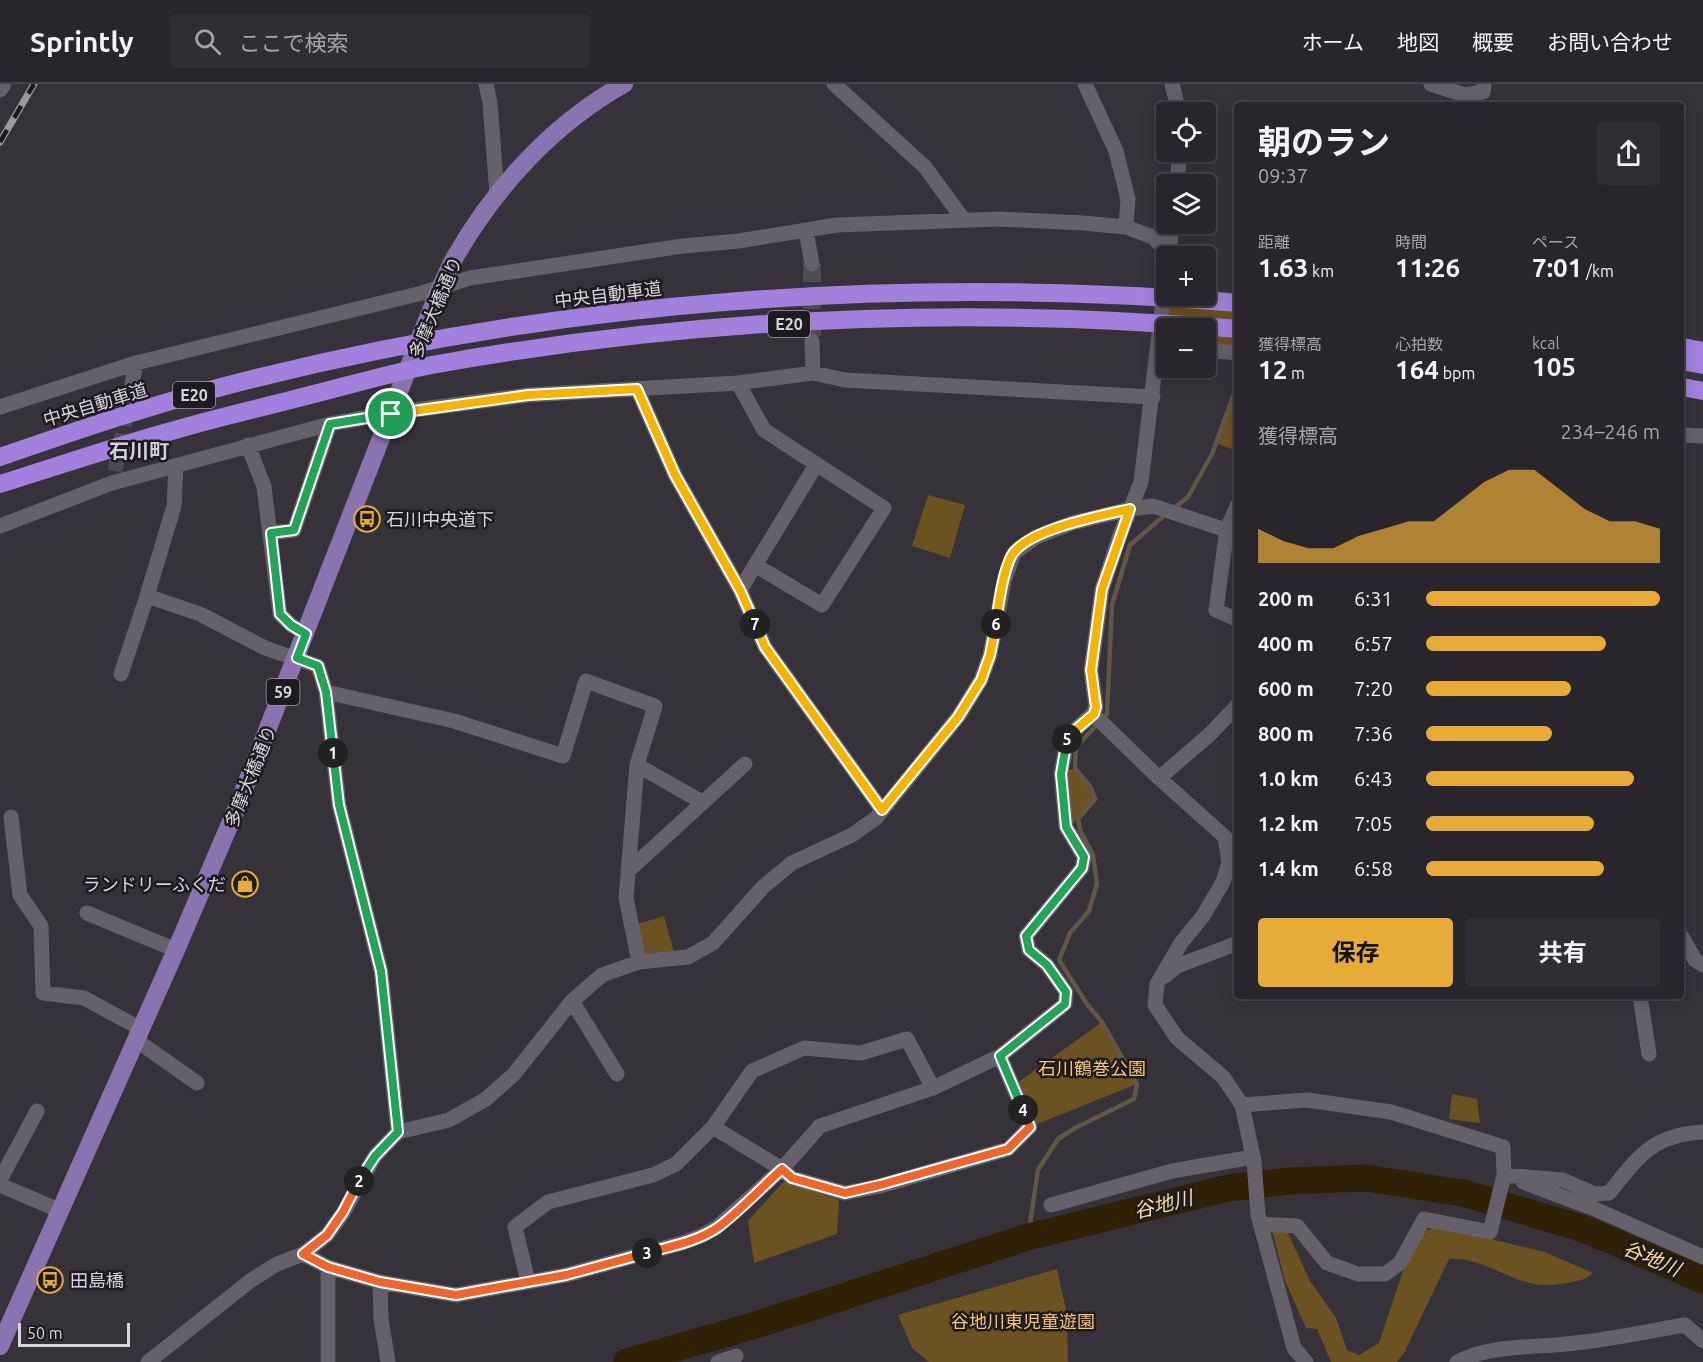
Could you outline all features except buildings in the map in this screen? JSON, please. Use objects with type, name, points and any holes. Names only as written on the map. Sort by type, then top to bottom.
[{"type":"highway","name":"中央自動車道","points":[[0,457],[78,430],[228,385],[392,348],[590,315],[863,293],[996,291],[1150,296],[1234,303]]},
{"type":"highway","name":"E20","points":[[0,484],[173,430],[389,375],[431,366],[592,342],[734,327],[868,319],[990,317],[1148,322],[1234,329]]},
{"type":"highway","points":[[1684,347],[1703,351]]},
{"type":"highway","points":[[1684,361],[1703,365]]},
{"type":"highway","points":[[1684,387],[1703,392]]},
{"type":"main road","name":"多摩大橋通り","points":[[2,1334],[61,1211],[177,950],[297,658],[440,288],[454,258],[496,194],[519,169],[567,123],[601,97],[624,84]]},
{"type":"street","points":[[0,90],[4,84]]},
{"type":"street","points":[[486,84],[490,104],[496,194]]},
{"type":"street","points":[[834,84],[925,167],[963,219]]},
{"type":"street","points":[[1084,84],[1116,151],[1128,199],[1126,227]]},
{"type":"street","points":[[1172,84],[1176,102]]},
{"type":"street","points":[[1431,84],[1465,95],[1483,92],[1484,84]]},
{"type":"street","points":[[0,407],[136,363],[440,288],[470,278],[683,246],[739,241],[837,225],[963,219],[1126,227],[1153,237],[1159,246]]},
{"type":"street","points":[[806,231],[812,264]]},
{"type":"street","points":[[812,341],[813,373]]},
{"type":"street","points":[[1216,351],[1234,353]]},
{"type":"street","points":[[132,385],[136,363]]},
{"type":"street","points":[[0,526],[114,477],[176,466],[330,424],[528,395],[738,383],[813,373],[845,380],[1153,397]]},
{"type":"street","points":[[303,1254],[328,1267],[380,1282],[456,1295],[566,1275],[701,1236],[717,1227],[782,1169],[820,1126],[933,1088],[1000,1056],[1065,1004],[1066,992],[1047,965],[1029,950],[1026,936],[1082,868],[1084,857],[1066,827],[1061,774],[1068,736],[1095,716],[1091,670],[1102,589],[1141,482],[1156,378]]},
{"type":"street","points":[[738,383],[764,430],[884,508],[822,605],[755,565]]},
{"type":"street","points":[[637,389],[675,475],[740,590],[765,647],[882,810]]},
{"type":"street","points":[[271,533],[294,530],[330,424]]},
{"type":"street","points":[[1684,435],[1703,436]]},
{"type":"street","points":[[248,445],[264,487],[280,614],[291,625],[306,634]]},
{"type":"street","points":[[740,590],[816,465]]},
{"type":"street","points":[[121,674],[174,506],[176,466]]},
{"type":"street","points":[[148,1362],[250,1281],[277,1264],[303,1254],[327,1235],[375,1156],[398,1132],[449,1120],[486,1099],[514,1074],[572,1001],[602,975],[639,962],[688,957],[713,944],[764,887],[792,863],[852,835],[876,818],[958,717],[981,680],[990,655],[1004,581],[1014,552],[1036,537],[1072,523],[1130,509],[1162,507],[1232,532],[1216,610],[1234,618]]},
{"type":"street","points":[[147,596],[200,614],[265,648],[318,666],[326,692],[339,805],[381,971],[398,1132]]},
{"type":"street","points":[[326,692],[454,721],[563,756],[586,681],[655,706],[637,765],[626,898],[639,962]]},
{"type":"street","points":[[1159,778],[1208,736],[1234,709]]},
{"type":"street","points":[[1095,716],[1225,837],[1233,858],[1223,882],[1203,916],[1181,943],[1157,984],[1155,1005],[1177,1038],[1223,1077],[1242,1105],[1253,1159],[1260,1224],[1294,1348],[1305,1362]]},
{"type":"street","points":[[628,871],[745,764]]},
{"type":"street","points":[[637,765],[702,802]]},
{"type":"street","points":[[11,817],[20,896],[41,926],[43,993],[84,998],[138,1035],[197,1083]]},
{"type":"street","points":[[87,913],[177,950]]},
{"type":"street","points":[[1684,941],[1695,960],[1703,965]]},
{"type":"street","points":[[1157,984],[1177,966],[1234,945]]},
{"type":"street","points":[[1640,999],[1649,1053]]},
{"type":"street","points":[[572,1001],[617,1074]]},
{"type":"street","points":[[528,1282],[515,1227],[549,1202],[653,1175],[676,1164],[713,1127],[752,1071],[804,1048],[861,1053],[907,1039],[933,1088]]},
{"type":"street","points":[[713,1127],[782,1169],[792,1178],[845,1193],[880,1185],[1008,1149],[1030,1127],[1000,1056]]},
{"type":"street","points":[[1242,1105],[1307,1100],[1391,1112],[1503,1147],[1503,1179],[1490,1232],[1424,1219],[1400,1263],[1384,1274],[1358,1274],[1327,1263],[1297,1226],[1260,1224]]},
{"type":"street","points":[[0,1180],[37,1111]]},
{"type":"street","points":[[1503,1179],[1563,1180],[1595,1194],[1609,1192],[1640,1154],[1662,1140],[1684,1133],[1703,1132]]},
{"type":"street","points":[[1051,1205],[1172,1172],[1253,1159]]},
{"type":"street","points":[[1503,1179],[1595,1209],[1703,1257]]},
{"type":"street","points":[[0,1185],[61,1211]]},
{"type":"street","points":[[328,1267],[328,1362]]},
{"type":"street","points":[[380,1282],[381,1319],[388,1362]]},
{"type":"street","points":[[1457,1362],[1468,1356],[1514,1348],[1574,1344],[1685,1325],[1703,1341]]},
{"type":"street","points":[[718,1362],[736,1356]]},
{"type":"green space","points":[[1216,292],[1234,293],[1234,348],[1216,346],[1216,318],[1167,318],[1169,306],[1216,306]]},
{"type":"green space","points":[[1234,392],[1234,450],[1216,443]]},
{"type":"green space","points":[[928,495],[965,505],[950,558],[912,546]]},
{"type":"green space","points":[[1075,768],[1091,788],[1095,799],[1078,819],[1066,827],[1061,773]]},
{"type":"green space","points":[[664,916],[676,959],[639,962],[631,926]]},
{"type":"green space","name":"石川鶴巻公園","points":[[1102,1022],[1137,1084],[1030,1127],[1013,1086]]},
{"type":"green space","points":[[1452,1094],[1477,1099],[1480,1123],[1449,1119]]},
{"type":"green space","points":[[784,1181],[839,1200],[837,1234],[754,1263],[748,1221]]},
{"type":"green space","points":[[1435,1226],[1545,1252],[1593,1273],[1574,1282],[1538,1285],[1471,1261],[1449,1259],[1404,1353],[1397,1362],[1331,1362],[1317,1329],[1306,1328],[1285,1281],[1272,1230],[1287,1231],[1310,1281],[1336,1318],[1347,1350],[1359,1355],[1379,1343],[1403,1271],[1424,1232]]},
{"type":"green space","name":"谷地川東児童遊園","points":[[1057,1269],[1067,1314],[1068,1362],[929,1362],[912,1348],[898,1315]]},
{"type":"waterway","points":[[1173,509],[1188,497],[1212,454],[1234,394]]},
{"type":"waterway","points":[[1028,1237],[1038,1170],[1058,1139],[1075,1128],[1134,1099],[1137,1084],[1102,1022],[1087,1004],[1059,960],[1070,933],[1089,911],[1097,884],[1093,855],[1080,830],[1078,819],[1095,799],[1091,788],[1075,768],[1076,747],[1107,714],[1112,605],[1130,545],[1166,514]]},
{"type":"waterway","name":"谷地川","points":[[627,1362],[756,1325],[1028,1237],[1228,1188],[1289,1181],[1366,1178],[1463,1193],[1584,1229],[1703,1280]]},
{"type":"tunnel","points":[[812,264],[812,341]]},
{"type":"tunnel","points":[[115,471],[132,385]]},
{"type":"railway","points":[[0,142],[34,84]]},
{"type":"place","name":"石川中央道下","points":[[367,519]]},
{"type":"place","name":"ランドリーふくだ","points":[[245,884]]},
{"type":"place","name":"田島橋","points":[[50,1280]]},
{"type":"district","name":"石川町","points":[[139,450]]},
{"type":"route","points":[[637,389],[675,475],[740,590],[765,647],[882,810],[958,717],[981,680],[990,655],[1004,581],[1014,552],[1036,537],[1072,523],[1130,509],[1102,589],[1091,670],[1096,707],[1094,714],[1068,736],[1061,774],[1066,827],[1084,857],[1082,868],[1026,936],[1029,950],[1047,965],[1066,992],[1065,1004],[1000,1056],[1030,1127],[1008,1149],[845,1193],[792,1178],[782,1169],[717,1227],[701,1236],[566,1275],[456,1295],[380,1282],[328,1267],[303,1254],[327,1235],[375,1156],[398,1132],[381,971],[339,805],[326,692],[318,666],[297,658],[306,634],[291,625],[280,614],[271,533],[294,530],[330,424],[391,414],[528,395],[637,389]]}]
